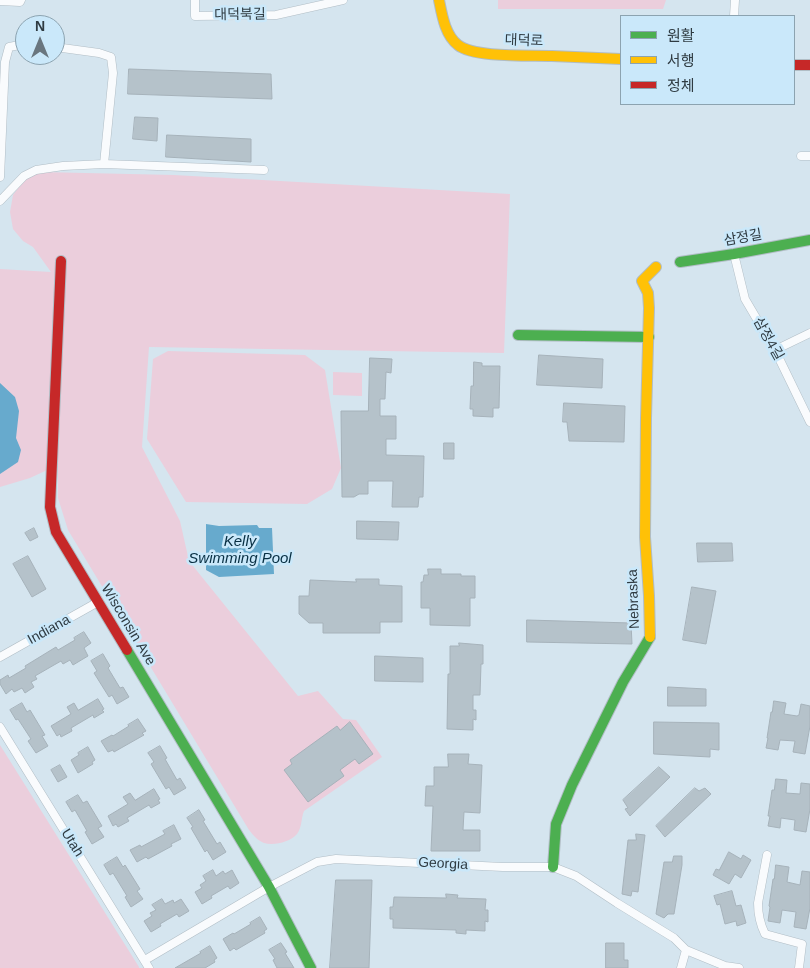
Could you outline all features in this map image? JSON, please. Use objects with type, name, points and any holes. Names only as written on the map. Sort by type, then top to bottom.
[{"type":"street","points":[[0,1],[20,2],[21,0]]},
{"type":"street","name":"대덕북길","points":[[195,0],[195,16],[276,15],[343,0]]},
{"type":"street","name":"대덕로","points":[[439,0],[443,19],[449,34],[460,47],[495,54],[620,59]]},
{"type":"street","points":[[734,15],[735,0]]},
{"type":"street","points":[[0,176],[5,62],[9,47],[15,46]]},
{"type":"street","points":[[65,48],[99,52],[111,57],[113,73],[104,164]]},
{"type":"street","points":[[795,65],[810,66]]},
{"type":"street","points":[[801,156],[810,156]]},
{"type":"street","points":[[0,201],[24,176],[36,170],[63,166],[104,164],[264,170]]},
{"type":"street","name":"삼정길","points":[[680,262],[810,240]]},
{"type":"street","name":"삼정4길","points":[[734,254],[745,299],[775,350],[810,422]]},
{"type":"street","name":"Wisconsin Ave","points":[[61,261],[50,507],[56,532],[269,887],[311,968]]},
{"type":"street","name":"Nebraska","points":[[553,867],[556,824],[572,785],[623,682],[650,638],[645,537],[646,418],[650,308],[648,293],[642,281],[656,268]]},
{"type":"street","points":[[775,350],[810,333]]},
{"type":"street","points":[[518,335],[649,337]]},
{"type":"street","name":"Indiana","points":[[0,657],[98,602]]},
{"type":"street","name":"Utah","points":[[0,727],[149,968]]},
{"type":"street","points":[[767,855],[758,903],[761,926],[766,934],[802,944],[799,968]]},
{"type":"street","name":"Georgia","points":[[145,960],[269,887],[318,862],[336,859],[503,867],[553,867],[576,876],[674,938],[686,950],[725,966],[739,968]]},
{"type":"street","points":[[681,968],[686,950]]},
{"type":"shaded area","points":[[498,0],[666,0],[663,9],[498,9]]},
{"type":"shaded area","points":[[41,172],[174,175],[510,194],[504,353],[149,347],[142,447],[180,521],[189,561],[298,696],[318,691],[343,719],[356,720],[382,757],[304,811],[299,832],[282,843],[264,843],[257,839],[249,830],[68,530],[58,498],[58,465],[30,478],[0,487],[0,269],[51,272],[33,247],[23,241],[13,229],[10,212],[13,195],[25,179]]},
{"type":"shaded area","points":[[168,351],[305,355],[325,370],[341,468],[332,489],[307,504],[186,502],[147,439],[153,359]]},
{"type":"shaded area","points":[[333,372],[362,373],[362,396],[333,395]]},
{"type":"shaded area","points":[[0,745],[139,967],[139,968],[0,968]]},
{"type":"water","points":[[0,383],[15,397],[19,411],[16,438],[21,450],[18,462],[0,474]]},
{"type":"water","name":"Kelly Swimming Pool","points":[[206,524],[219,526],[257,525],[259,528],[272,528],[274,574],[219,577],[206,570]]},
{"type":"building","points":[[129,69],[271,74],[272,99],[128,94]]},
{"type":"building","points":[[135,117],[158,118],[157,141],[133,139]]},
{"type":"building","points":[[167,135],[251,139],[251,162],[166,157]]},
{"type":"building","points":[[539,355],[603,359],[602,388],[537,385]]},
{"type":"building","points":[[370,358],[392,359],[391,373],[386,372],[385,399],[380,399],[380,416],[396,416],[396,439],[386,439],[386,455],[424,456],[423,497],[419,497],[418,507],[392,507],[393,481],[368,481],[368,494],[342,497],[341,411],[368,411]]},
{"type":"building","points":[[474,362],[482,363],[482,366],[500,366],[499,408],[493,408],[493,417],[473,416],[473,409],[470,409]]},
{"type":"building","points":[[564,403],[625,406],[624,442],[569,441],[567,422],[563,422]]},
{"type":"building","points":[[444,443],[454,443],[454,459],[444,459]]},
{"type":"building","points":[[357,521],[399,522],[398,540],[357,539]]},
{"type":"building","points":[[34,528],[38,537],[30,541],[25,533]]},
{"type":"building","points":[[697,543],[732,543],[733,561],[698,562]]},
{"type":"building","points":[[28,556],[46,589],[32,597],[13,564]]},
{"type":"building","points":[[428,569],[441,569],[441,574],[475,576],[475,598],[470,598],[470,626],[430,625],[430,608],[421,608],[421,582],[423,582],[424,575],[428,575]]},
{"type":"building","points":[[356,579],[379,579],[379,585],[402,586],[402,622],[380,622],[380,633],[323,633],[323,623],[309,623],[299,614],[299,596],[309,596],[310,580],[356,582]]},
{"type":"building","points":[[692,587],[716,591],[706,644],[683,640]]},
{"type":"building","points":[[527,620],[631,623],[632,644],[527,642]]},
{"type":"building","points":[[84,632],[91,643],[84,648],[88,656],[73,665],[70,660],[63,664],[61,661],[35,676],[37,679],[31,682],[34,687],[25,693],[22,688],[14,692],[12,689],[6,694],[0,684],[0,680],[8,675],[9,678],[26,668],[25,666],[56,647],[58,650]]},
{"type":"building","points":[[459,643],[483,645],[480,695],[473,695],[473,710],[476,710],[476,720],[473,719],[473,730],[447,729],[450,646],[459,646]]},
{"type":"building","points":[[103,654],[110,666],[108,668],[120,688],[123,687],[129,697],[117,704],[112,695],[109,697],[94,673],[97,671],[91,661]]},
{"type":"building","points":[[375,656],[423,658],[423,682],[375,681]]},
{"type":"building","points":[[668,687],[706,689],[706,706],[668,706]]},
{"type":"building","points":[[98,699],[104,712],[94,718],[93,715],[71,728],[72,731],[61,737],[60,734],[57,736],[51,726],[71,714],[67,707],[74,703],[78,710]]},
{"type":"building","points":[[774,701],[786,703],[784,714],[797,716],[799,715],[801,704],[810,706],[810,726],[805,754],[793,752],[795,741],[780,740],[778,750],[766,748]]},
{"type":"building","points":[[22,703],[27,712],[30,710],[45,735],[42,736],[48,746],[36,753],[28,741],[31,739],[10,710]]},
{"type":"building","points":[[138,719],[146,731],[142,733],[144,735],[114,752],[113,750],[108,752],[101,741],[113,736]]},
{"type":"building","points":[[350,722],[373,754],[359,764],[355,759],[340,770],[344,776],[308,802],[284,770],[292,764],[290,760],[337,726],[340,730]]},
{"type":"building","points":[[654,722],[719,723],[719,750],[710,749],[710,757],[654,754]]},
{"type":"building","points":[[160,746],[177,780],[180,778],[186,788],[174,795],[169,787],[166,789],[151,764],[154,762],[148,753]]},
{"type":"building","points":[[88,747],[95,760],[92,762],[93,764],[78,773],[71,760]]},
{"type":"building","points":[[448,754],[469,754],[468,764],[482,765],[480,813],[464,812],[463,830],[480,830],[480,851],[431,851],[433,806],[425,806],[426,786],[434,786],[434,767],[448,767]]},
{"type":"building","points":[[60,765],[67,777],[58,782],[51,770]]},
{"type":"building","points":[[659,767],[670,777],[630,816],[625,809],[628,808],[623,800]]},
{"type":"building","points":[[776,779],[787,780],[786,793],[800,794],[801,783],[810,784],[810,809],[806,832],[794,830],[795,820],[781,818],[780,828],[768,826],[772,790],[774,790]]},
{"type":"building","points":[[695,788],[699,791],[705,788],[711,794],[665,837],[656,826]]},
{"type":"building","points":[[154,789],[160,799],[158,800],[160,803],[151,808],[149,805],[127,818],[129,821],[118,827],[116,824],[113,826],[108,816],[128,804],[123,797],[130,793],[135,800]]},
{"type":"building","points":[[78,795],[83,803],[87,801],[102,826],[98,828],[104,837],[92,844],[75,810],[72,812],[66,802]]},
{"type":"building","points":[[199,810],[205,820],[203,821],[217,844],[220,842],[226,852],[213,860],[207,850],[205,852],[187,818]]},
{"type":"building","points":[[174,825],[181,839],[148,859],[146,857],[137,862],[130,850],[140,845],[141,847],[165,834],[163,831]]},
{"type":"building","points":[[636,834],[645,835],[638,892],[632,891],[631,896],[622,894],[628,840],[636,840]]},
{"type":"building","points":[[729,852],[741,859],[743,855],[751,860],[741,878],[735,874],[729,884],[713,875],[716,869],[719,870]]},
{"type":"building","points":[[674,856],[682,856],[682,865],[674,914],[668,914],[664,918],[656,914],[664,862],[672,862]]},
{"type":"building","points":[[117,857],[123,867],[125,865],[140,889],[137,891],[143,899],[131,907],[125,897],[127,896],[113,873],[110,875],[104,865]]},
{"type":"building","points":[[776,865],[789,867],[787,882],[800,885],[802,871],[810,872],[810,908],[806,929],[794,927],[796,912],[782,910],[780,923],[768,921]]},
{"type":"building","points":[[213,870],[216,876],[223,871],[225,874],[232,870],[239,883],[230,889],[228,886],[202,904],[195,892],[202,888],[200,885],[206,881],[203,876]]},
{"type":"building","points":[[336,880],[372,880],[369,968],[330,968]]},
{"type":"building","points":[[732,891],[736,906],[741,905],[746,923],[737,926],[736,921],[725,924],[720,904],[717,905],[714,896]]},
{"type":"building","points":[[446,894],[458,895],[457,898],[486,899],[485,910],[488,910],[488,922],[485,921],[485,931],[466,930],[466,934],[456,933],[456,930],[393,928],[393,919],[390,919],[390,907],[393,907],[394,897],[446,898]]},
{"type":"building","points":[[162,899],[165,904],[173,900],[174,903],[181,899],[189,911],[179,917],[177,914],[151,932],[144,921],[152,916],[150,913],[156,910],[152,905]]},
{"type":"building","points":[[260,917],[267,929],[264,931],[265,933],[236,950],[234,948],[230,951],[223,939]]},
{"type":"building","points":[[281,943],[294,968],[277,968],[273,960],[275,959],[269,950]]},
{"type":"building","points":[[606,943],[624,943],[624,960],[628,960],[628,968],[606,968]]},
{"type":"building","points":[[210,946],[217,958],[214,960],[215,962],[205,968],[175,968],[201,953]]},
{"type":"traffic: fast","points":[[680,262],[810,240]]},
{"type":"traffic: fast","points":[[518,335],[649,337]]},
{"type":"traffic: fast","points":[[553,867],[556,824],[572,785],[623,682],[650,637]]},
{"type":"traffic: fast","points":[[127,650],[269,887],[311,968]]},
{"type":"traffic: slow","points":[[439,0],[441,12],[450,36],[458,45],[466,49],[503,55],[620,59]]},
{"type":"traffic: slow","points":[[650,637],[645,537],[649,308],[648,293],[642,281],[656,267]]},
{"type":"traffic: jam","points":[[795,65],[810,65]]},
{"type":"traffic: jam","points":[[61,261],[50,507],[56,532],[127,650]]}]
